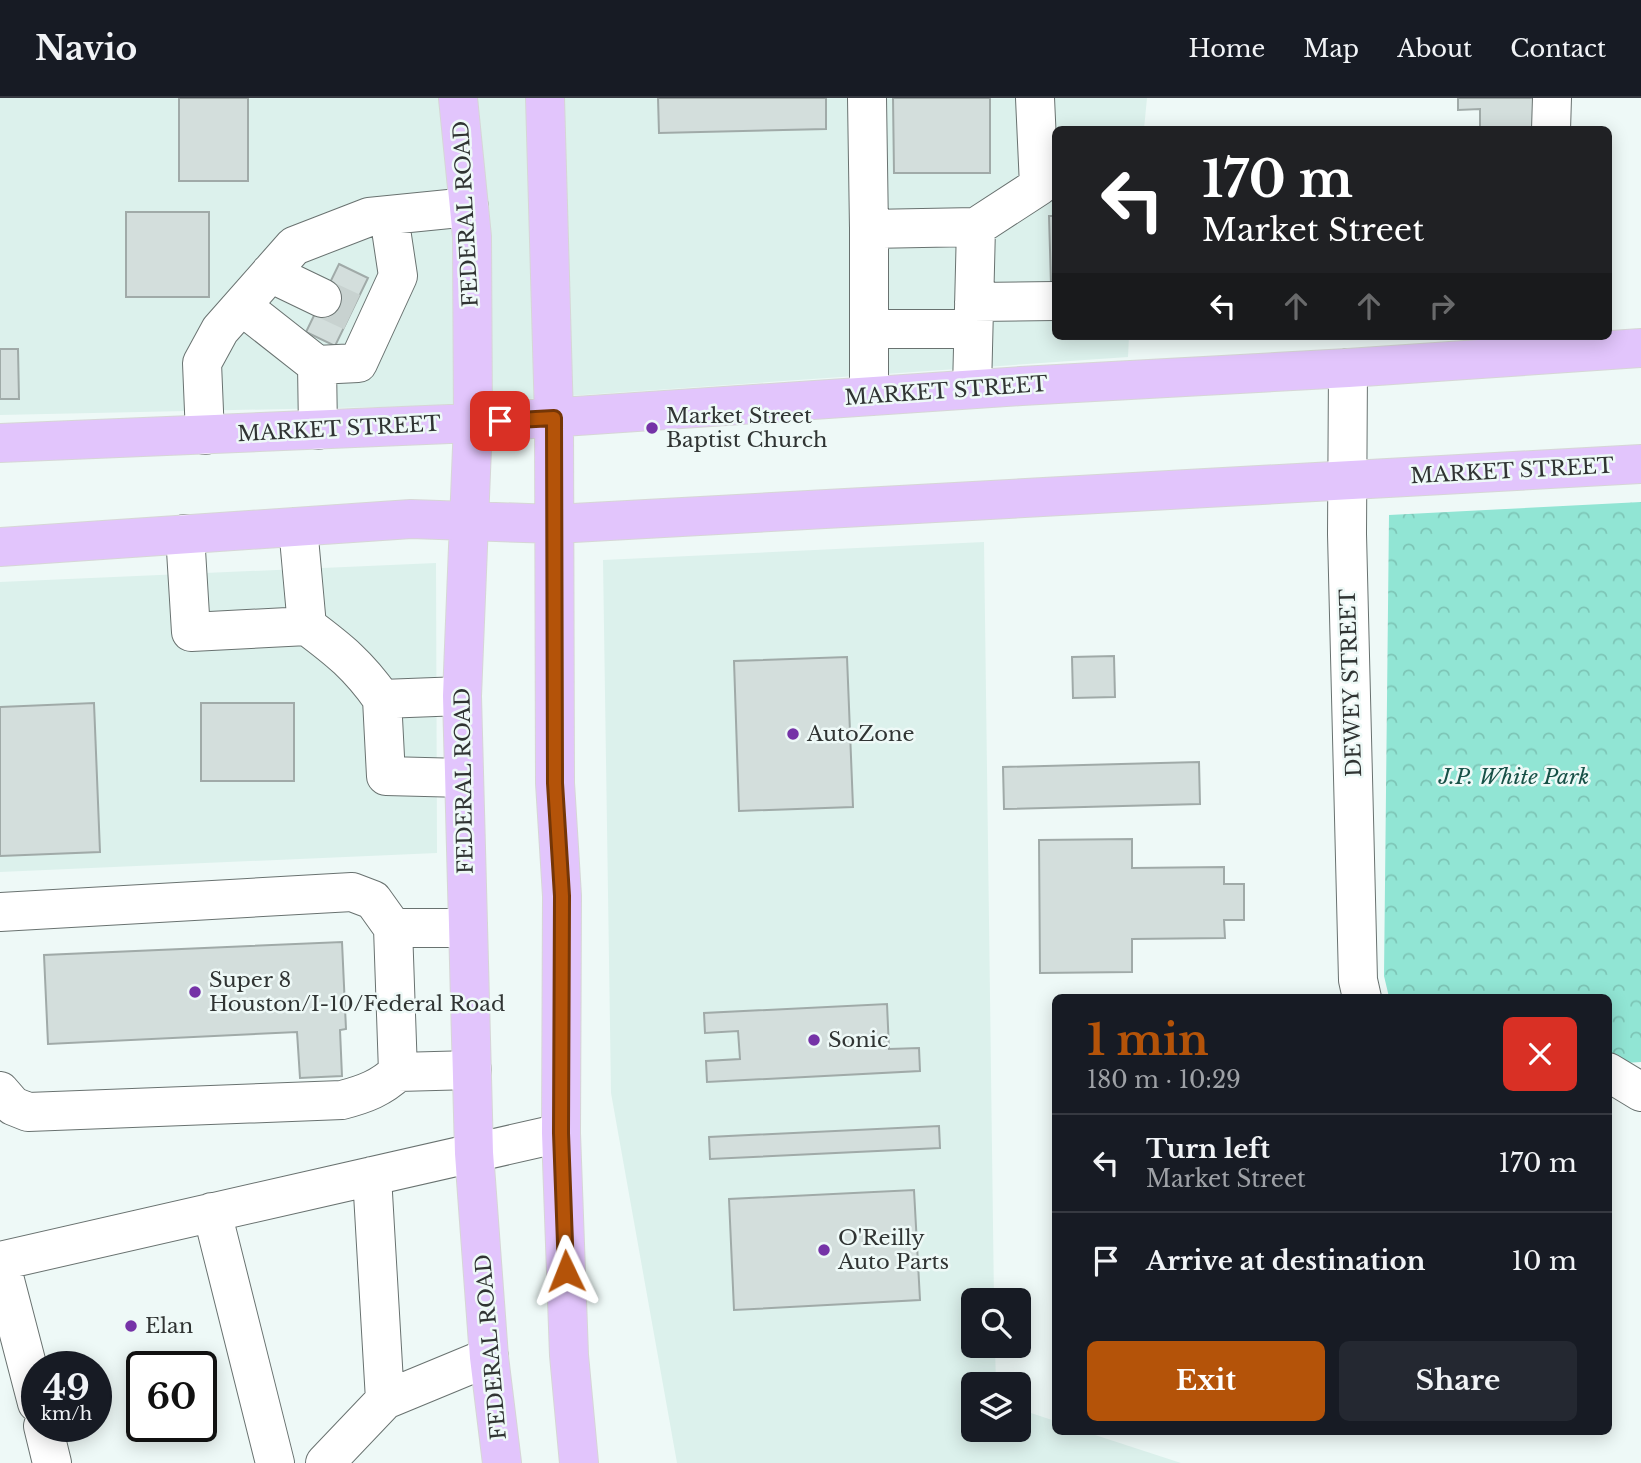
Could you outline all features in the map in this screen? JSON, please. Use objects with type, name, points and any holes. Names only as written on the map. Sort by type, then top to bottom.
[{"type":"main road","name":"FEDERAL ROAD","points":[[458,98],[472,237],[472,423],[462,696],[474,1153],[489,1357],[502,1463]]},
{"type":"main road","points":[[545,98],[554,418],[555,783],[562,896],[561,1133],[569,1354],[579,1463]]},
{"type":"main road","name":"MARKET STREET","points":[[0,443],[472,423],[972,389],[1348,368],[1537,345],[1641,348]]},
{"type":"main road","name":"MARKET STREET","points":[[0,547],[411,519],[555,524],[1641,464]]},
{"type":"street","points":[[867,98],[869,396]]},
{"type":"street","points":[[869,229],[976,227],[1039,186],[1035,98]]},
{"type":"street","points":[[1551,126],[1552,98]]},
{"type":"street","points":[[205,435],[202,363],[220,330],[294,246],[369,217],[469,207]]},
{"type":"street","points":[[350,311],[398,276],[388,216]]},
{"type":"street","points":[[972,389],[976,227]]},
{"type":"street","points":[[270,273],[350,311]]},
{"type":"street","points":[[869,329],[974,316],[1052,302]]},
{"type":"street","points":[[242,306],[317,365],[358,363],[350,311]]},
{"type":"street","points":[[317,365],[318,430]]},
{"type":"street","name":"DEWEY STREET","points":[[1348,368],[1347,479],[1358,980],[1361,994]]},
{"type":"street","points":[[298,527],[307,626]]},
{"type":"street","points":[[185,534],[191,632],[307,626],[362,671],[382,699],[386,776],[464,778]]},
{"type":"street","points":[[382,699],[462,696]]},
{"type":"street","points":[[0,912],[352,892],[373,900],[393,928],[398,1072]]},
{"type":"street","points":[[393,928],[468,928]]},
{"type":"street","points":[[0,1091],[13,1106],[28,1112],[342,1100],[370,1092],[385,1084],[398,1072],[472,1070]]},
{"type":"street","points":[[1612,1074],[1641,1092]]},
{"type":"street","points":[[1612,1094],[1641,1092]]},
{"type":"street","points":[[23,1351],[0,1261],[561,1133]]},
{"type":"street","points":[[372,1176],[385,1400]]},
{"type":"street","points":[[212,1212],[275,1463]]},
{"type":"street","points":[[325,1463],[385,1400],[489,1357]]},
{"type":"street","points":[[47,1442],[52,1463]]},
{"type":"shaded area","points":[[0,98],[1147,98],[1144,126],[1052,126],[1052,340],[1129,340],[1128,357],[426,406],[0,415]]},
{"type":"shaded area","points":[[984,542],[994,1288],[961,1288],[961,1358],[995,1358],[996,1372],[961,1372],[961,1442],[1031,1442],[1031,1413],[1052,1420],[1052,1435],[1095,1435],[1181,1463],[677,1463],[611,1093],[603,560]]},
{"type":"shaded area","points":[[436,563],[437,853],[0,872],[0,582]]},
{"type":"green space","name":"J.P. White Park","points":[[1641,502],[1641,1062],[1612,1064],[1612,994],[1388,994],[1384,976],[1389,515]]},
{"type":"building","points":[[179,98],[248,98],[248,181],[179,181]]},
{"type":"building","points":[[658,98],[826,98],[826,129],[659,133]]},
{"type":"building","points":[[893,98],[990,98],[990,173],[894,173]]},
{"type":"building","points":[[1458,98],[1546,98],[1546,126],[1480,126],[1480,109],[1458,110]]},
{"type":"building","points":[[126,212],[209,212],[209,297],[126,297]]},
{"type":"building","points":[[1049,216],[1052,216],[1051,284]]},
{"type":"building","points":[[339,264],[368,278],[335,346],[306,332]]},
{"type":"building","points":[[0,349],[18,349],[19,399],[0,399]]},
{"type":"building","points":[[1114,656],[1115,697],[1073,698],[1072,657]]},
{"type":"building","name":"AutoZone","points":[[847,657],[853,807],[739,811],[734,661]]},
{"type":"building","points":[[94,703],[100,852],[0,856],[0,707]]},
{"type":"building","points":[[201,703],[294,703],[294,781],[201,781]]},
{"type":"building","points":[[1199,762],[1200,804],[1004,809],[1003,767]]},
{"type":"building","points":[[1132,839],[1132,868],[1224,867],[1224,884],[1244,884],[1244,920],[1224,920],[1225,938],[1132,939],[1132,972],[1040,973],[1039,840]]},
{"type":"building","name":"Super 8 Houston/I-10/Federal Road","points":[[342,942],[346,1029],[340,1030],[342,1076],[300,1078],[297,1032],[48,1044],[44,955]]},
{"type":"building","name":"Sonic","points":[[887,1004],[889,1049],[919,1048],[920,1071],[707,1082],[706,1061],[740,1059],[738,1031],[705,1033],[704,1013]]},
{"type":"building","points":[[939,1126],[940,1148],[710,1159],[709,1137]]},
{"type":"building","name":"O'Reilly Auto Parts","points":[[914,1190],[920,1300],[734,1310],[729,1199]]},
{"type":"tunnel","points":[[322,298],[352,312]]},
{"type":"place","name":"Market Street Baptist Church","points":[[652,428]]},
{"type":"place","name":"AutoZone","points":[[793,734]]},
{"type":"place","name":"Super 8 Houston/I-10/Federal Road","points":[[195,992]]},
{"type":"place","name":"Sonic","points":[[814,1040]]},
{"type":"place","name":"O'Reilly Auto Parts","points":[[824,1250]]},
{"type":"place","name":"Elan","points":[[131,1326]]},
{"type":"route","points":[[500,421],[554,418],[555,783],[562,896],[561,1133],[566,1271]]}]
